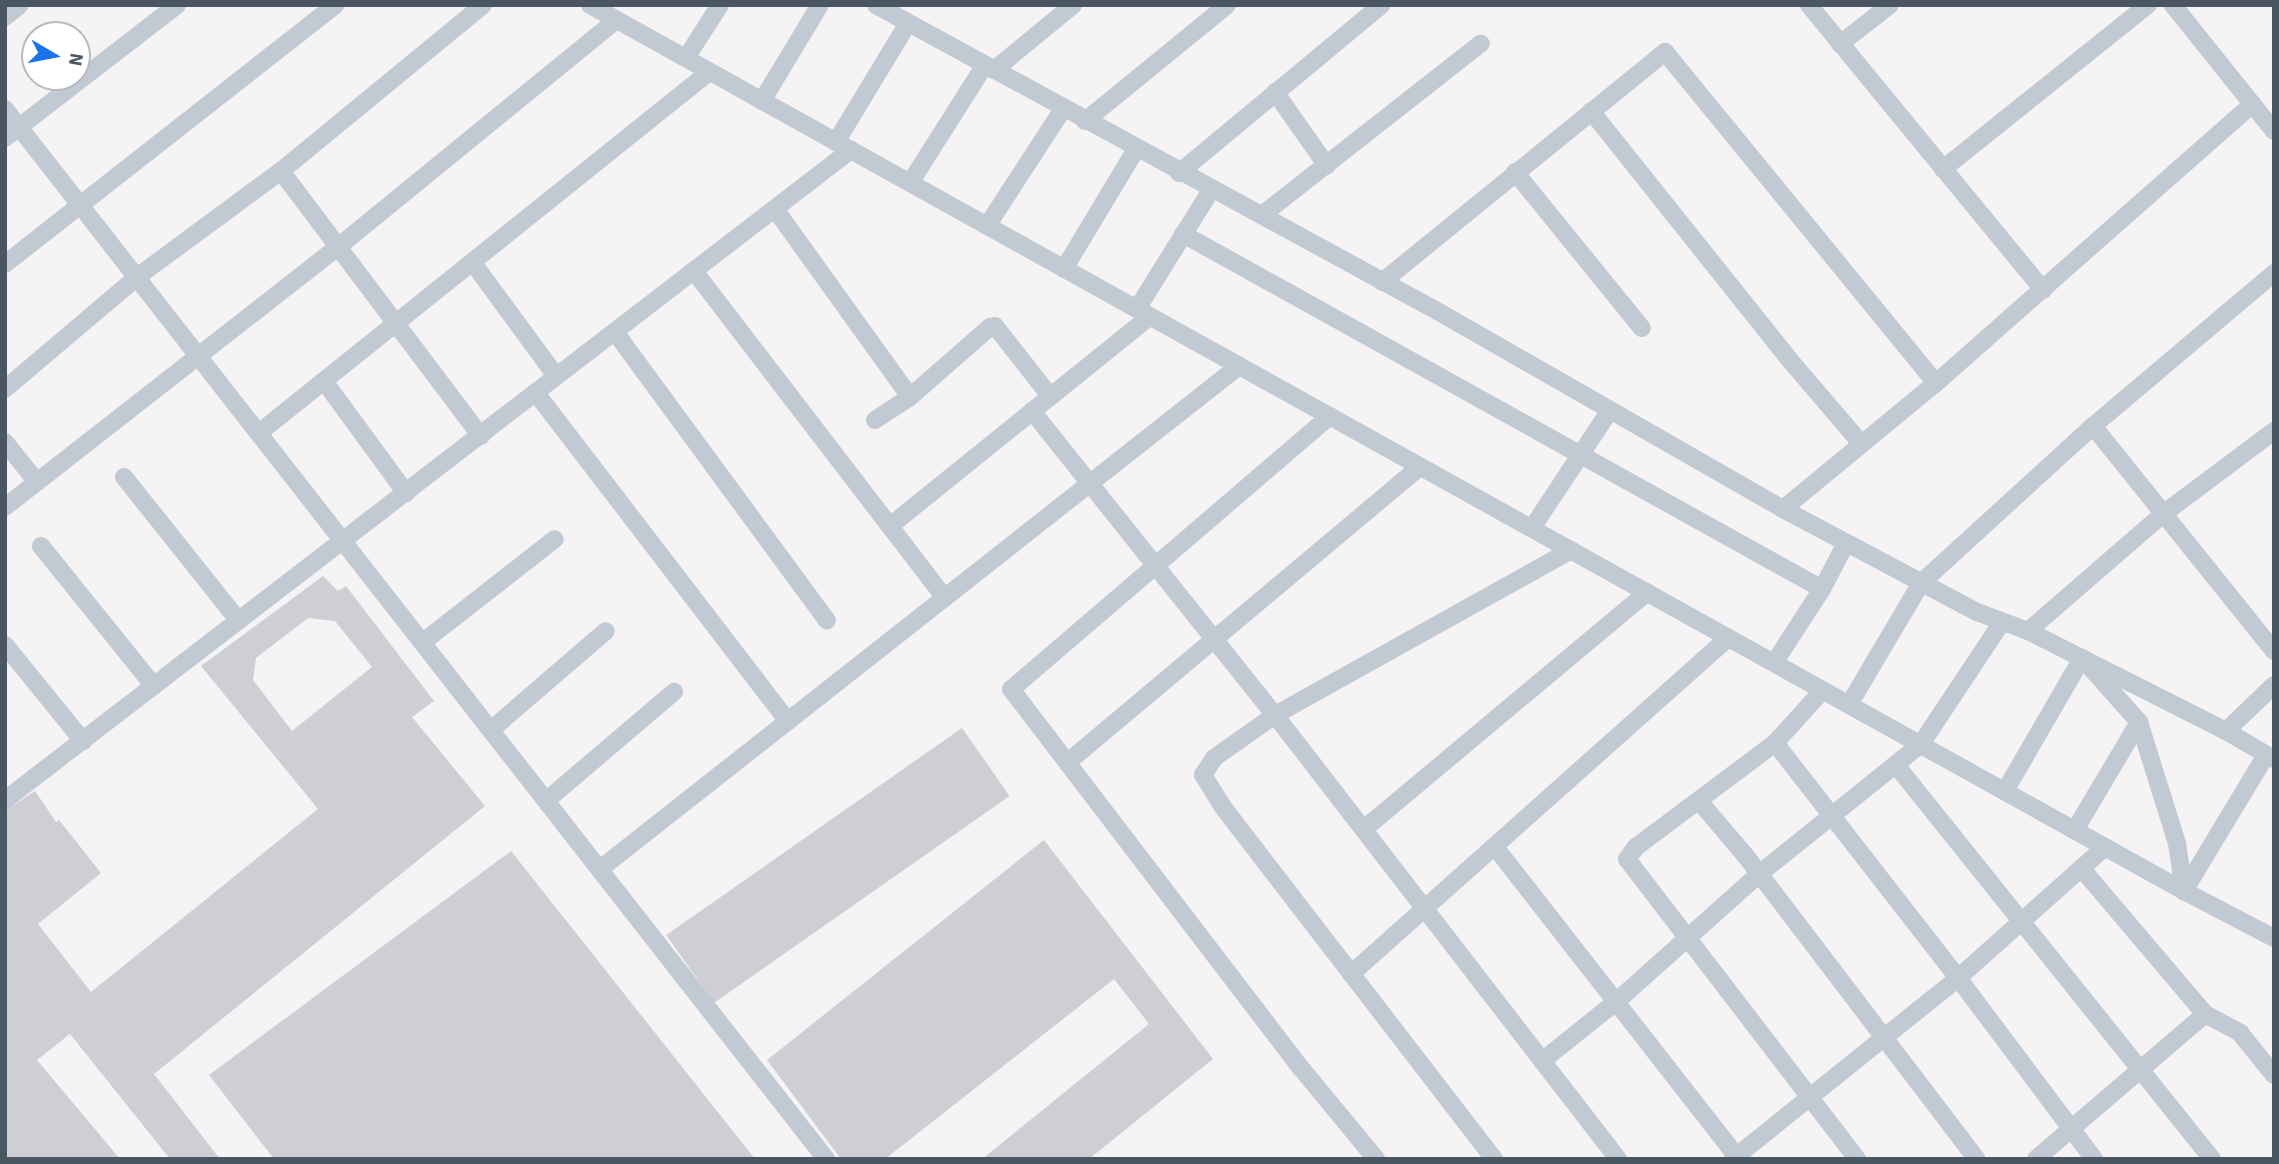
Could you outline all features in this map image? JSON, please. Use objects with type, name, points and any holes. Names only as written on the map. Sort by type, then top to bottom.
[{"type":"street","points":[[5,17],[20,5]]},
{"type":"street","points":[[12,132],[177,5]]},
{"type":"street","points":[[5,264],[335,5]]},
{"type":"street","points":[[5,389],[137,277],[281,171],[483,5]]},
{"type":"street","points":[[590,5],[613,13],[708,73],[1850,703],[2184,891],[2274,938]]},
{"type":"street","points":[[686,58],[720,5]]},
{"type":"street","points":[[762,101],[820,5]]},
{"type":"street","points":[[876,5],[1180,173],[1262,215],[1846,543],[1977,612],[2028,631],[2082,658],[2226,731],[2270,757],[2184,891]]},
{"type":"street","points":[[910,183],[990,68],[1073,5]]},
{"type":"street","points":[[1085,121],[1227,5]]},
{"type":"street","points":[[1180,173],[1381,5]]},
{"type":"street","points":[[1810,5],[2043,290]]},
{"type":"street","points":[[1840,44],[1890,5]]},
{"type":"street","points":[[1943,169],[2148,5]]},
{"type":"street","points":[[2174,5],[2274,131]]},
{"type":"street","points":[[5,507],[338,247],[613,13]]},
{"type":"street","points":[[5,800],[775,209],[844,146],[908,23]]},
{"type":"street","points":[[1262,215],[1482,43]]},
{"type":"street","points":[[1382,282],[1665,52],[1936,383]]},
{"type":"street","points":[[260,432],[708,73]]},
{"type":"street","points":[[1275,92],[1327,166]]},
{"type":"street","points":[[1783,509],[1860,442],[1936,383],[2252,104]]},
{"type":"street","points":[[987,226],[1063,109]]},
{"type":"street","points":[[5,110],[12,132],[79,204],[200,356],[826,1159]]},
{"type":"street","points":[[1591,111],[1788,358],[1860,442]]},
{"type":"street","points":[[1064,269],[1136,149]]},
{"type":"street","points":[[281,171],[481,436]]},
{"type":"street","points":[[1515,173],[1642,328]]},
{"type":"street","points":[[890,526],[1050,396],[1143,313],[1183,234],[1212,190]]},
{"type":"street","points":[[775,209],[910,397]]},
{"type":"street","points":[[1183,234],[1822,589]]},
{"type":"street","points":[[473,263],[556,376]]},
{"type":"street","points":[[695,271],[945,598]]},
{"type":"street","points":[[1850,703],[1922,583],[2093,426],[2274,273]]},
{"type":"street","points":[[875,421],[910,397],[990,327],[995,326],[1050,396]]},
{"type":"street","points":[[615,332],[827,621]]},
{"type":"street","points":[[600,869],[1239,366]]},
{"type":"street","points":[[324,382],[406,493]]},
{"type":"street","points":[[536,393],[788,721]]},
{"type":"street","points":[[1532,528],[1610,410]]},
{"type":"street","points":[[1032,411],[1275,715],[1618,1159]]},
{"type":"street","points":[[1329,416],[1011,689],[1301,1068],[1376,1159]]},
{"type":"street","points":[[2093,426],[2274,651]]},
{"type":"street","points":[[2028,631],[2163,514],[2274,431]]},
{"type":"street","points":[[5,442],[36,481]]},
{"type":"street","points":[[1068,762],[1420,467]]},
{"type":"street","points":[[124,477],[239,621]]},
{"type":"street","points":[[423,642],[555,539]]},
{"type":"street","points":[[1774,663],[1822,589],[1846,543]]},
{"type":"street","points":[[41,546],[154,686]]},
{"type":"street","points":[[1494,1159],[1351,974],[1203,775],[1214,758],[1275,715],[1571,550]]},
{"type":"street","points":[[1364,829],[1647,592]]},
{"type":"street","points":[[1542,1061],[1616,1001],[1758,875],[1921,744],[2002,622]]},
{"type":"street","points":[[492,729],[606,631]]},
{"type":"street","points":[[1351,974],[1728,638]]},
{"type":"street","points":[[5,645],[83,741]]},
{"type":"street","points":[[2082,658],[2139,722],[2177,843],[2184,891]]},
{"type":"street","points":[[2005,791],[2082,658]]},
{"type":"street","points":[[2226,731],[2274,685]]},
{"type":"street","points":[[1823,690],[1775,743],[1636,847],[1627,859],[1857,1159]]},
{"type":"street","points":[[547,800],[674,692]]},
{"type":"street","points":[[2075,830],[2139,722]]},
{"type":"street","points":[[1775,743],[1958,978],[2094,1159]]},
{"type":"street","points":[[1896,765],[2213,1159]]},
{"type":"street","points":[[1699,801],[1978,1159]]},
{"type":"street","points":[[1495,848],[1736,1158],[1958,978],[2105,846]]},
{"type":"street","points":[[2082,869],[2205,1014],[2240,1033],[2274,1075]]},
{"type":"street","points":[[2036,1159],[2205,1014]]},
{"type":"building","points":[[323,576],[338,591],[346,586],[434,701],[412,717],[485,806],[154,1074],[220,1159],[170,1159],[70,1034],[37,1060],[120,1159],[5,1159],[5,811],[35,791],[56,822],[59,820],[101,873],[38,924],[91,992],[318,809],[201,666]],"holes":[[[308,618],[335,621],[372,667],[292,731],[253,680],[256,658]]]},
{"type":"building","points":[[962,728],[1010,796],[714,1003],[666,935]]},
{"type":"building","points":[[1044,840],[1213,1059],[1089,1159],[982,1159],[1149,1024],[1114,979],[885,1159],[841,1159],[767,1060]]},
{"type":"building","points":[[511,851],[755,1159],[274,1159],[209,1075]]}]
